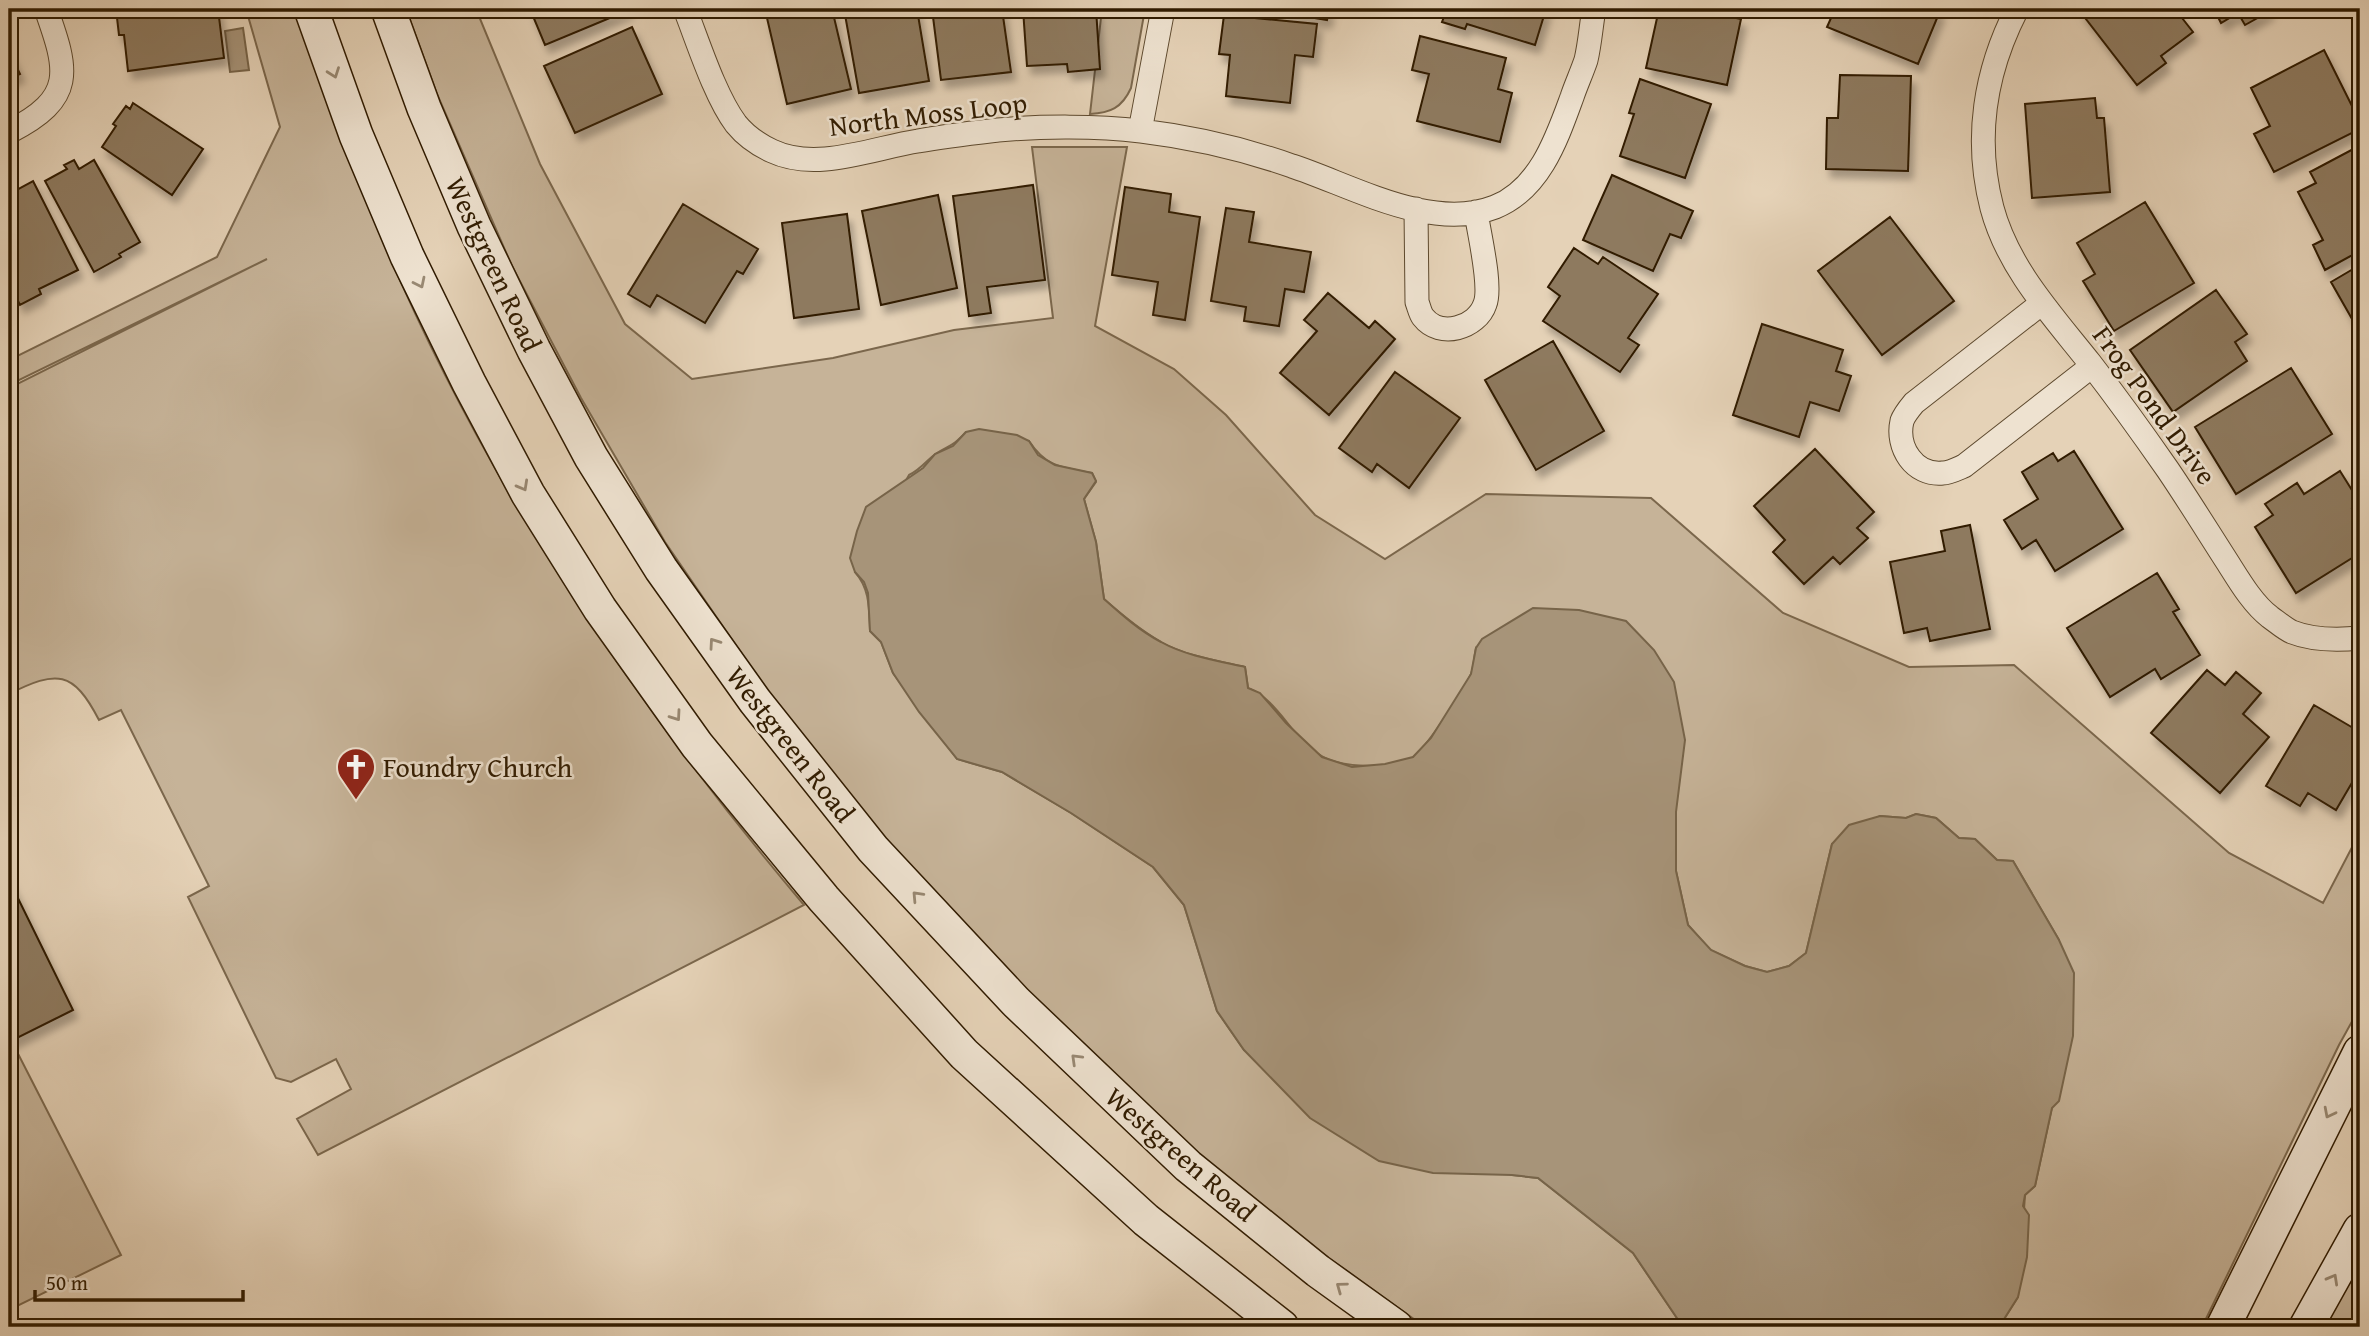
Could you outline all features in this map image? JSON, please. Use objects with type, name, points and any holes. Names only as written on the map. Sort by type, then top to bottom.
[{"type":"street","points":[[9,132],[30,121],[55,97],[62,81],[60,47],[46,9]]},
{"type":"street","points":[[311,9],[356,135],[407,256],[527,494],[600,609],[697,745],[824,899],[964,1054],[1146,1220],[1282,1327]]},
{"type":"street","name":"Westgreen Road","points":[[388,9],[424,108],[474,226],[553,386],[591,457],[661,569],[755,701],[873,849],[1016,1002],[1188,1166],[1318,1271],[1396,1327]]},
{"type":"street","name":"North Moss Loop","points":[[685,9],[726,108],[737,126],[749,137],[773,151],[794,159],[815,159],[920,140],[1002,130],[1078,128],[1140,131],[1215,145],[1290,165],[1373,197],[1445,215],[1476,212],[1497,206],[1519,191],[1535,175],[1557,138],[1585,61],[1594,9]]},
{"type":"street","points":[[1140,131],[1163,9]]},
{"type":"street","name":"Frog Pond Drive","points":[[2017,9],[2003,36],[1990,78],[1983,120],[1983,164],[1992,209],[2006,247],[2042,303],[2092,366],[2169,472],[2245,589],[2267,615],[2292,632],[2327,639],[2360,638]]},
{"type":"street","points":[[1416,209],[1418,302],[1422,316],[1431,324],[1453,329],[1465,327],[1477,318],[1485,304],[1488,290],[1476,212]]},
{"type":"street","points":[[2042,303],[1914,403],[1903,418],[1900,437],[1906,455],[1921,469],[1942,474],[1964,466],[2092,366]]},
{"type":"street","points":[[2223,1327],[2360,1052]]},
{"type":"street","points":[[2306,1327],[2360,1230]]},
{"type":"shaded area","name":"Foundry Church","points":[[246,9],[302,9],[370,209],[411,304],[456,396],[505,486],[616,660],[676,744],[804,905],[318,1155],[297,1119],[351,1089],[336,1059],[291,1082],[276,1078],[188,897],[209,886],[121,710],[99,720],[81,691],[62,679],[40,681],[9,694],[9,388],[267,259],[9,385],[9,360],[217,257],[280,127]]},
{"type":"shaded area","points":[[406,9],[476,9],[540,164],[625,324],[692,379],[833,358],[954,330],[1053,318],[1032,147],[1127,147],[1095,326],[1174,369],[1226,415],[1315,515],[1385,559],[1486,494],[1651,498],[1783,613],[1909,667],[2014,665],[2229,853],[2323,903],[2360,832],[2360,1007],[2202,1327],[1999,1327],[2018,1297],[2025,1195],[2035,1186],[2052,1107],[2059,940],[2013,861],[1997,860],[1975,839],[1959,838],[1936,818],[1916,814],[1906,818],[1880,816],[1832,844],[1806,953],[1789,966],[1767,972],[1745,966],[1710,950],[1688,925],[1676,871],[1676,812],[1476,648],[1467,682],[1435,732],[1412,758],[1392,764],[1367,766],[1332,761],[1312,750],[1269,702],[1248,688],[1245,667],[1171,647],[1138,627],[1104,599],[1096,542],[1084,499],[1096,482],[1092,473],[1056,465],[1042,457],[1029,441],[966,432],[909,475],[855,572],[866,592],[870,631],[881,642],[893,673],[957,759],[1002,772],[1153,867],[1184,905],[1217,1011],[1244,1050],[1512,1175],[1538,1178],[1633,1253],[1683,1327],[1425,1327],[1280,1223],[1101,1070],[882,838],[761,682],[665,542],[581,398],[512,266],[437,94]]},
{"type":"shaded area","points":[[1102,9],[1145,9],[1131,88],[1115,108],[1090,114]]},
{"type":"shaded area","points":[[243,28],[249,70],[230,72],[225,31]]},
{"type":"shaded area","points":[[979,429],[1017,435],[1029,441],[1038,455],[1055,465],[1092,473],[1096,481],[1084,499],[1096,542],[1104,599],[1138,628],[1171,647],[1202,658],[1245,667],[1248,688],[1260,693],[1286,723],[1322,757],[1352,767],[1385,764],[1413,757],[1431,738],[1471,674],[1476,648],[1482,639],[1533,608],[1579,610],[1626,621],[1654,650],[1674,682],[1685,740],[1676,812],[1676,871],[1688,925],[1711,950],[1745,966],[1767,972],[1789,966],[1806,953],[1832,844],[1849,825],[1880,816],[1906,818],[1916,814],[1936,818],[1959,838],[1975,839],[1997,860],[2013,861],[2059,940],[2074,973],[2073,1036],[2059,1101],[2052,1108],[2035,1186],[2025,1195],[2023,1206],[2029,1215],[2027,1257],[2018,1297],[1999,1327],[1683,1327],[1633,1253],[1538,1178],[1433,1173],[1379,1161],[1310,1118],[1244,1050],[1217,1011],[1184,905],[1153,867],[1002,772],[957,759],[919,712],[893,673],[881,642],[870,631],[868,593],[850,558],[866,507],[923,468],[935,454],[953,446],[966,432]]},
{"type":"shaded area","points":[[11,1040],[121,1255],[9,1310],[9,1042]]},
{"type":"shaded area","points":[[2360,1259],[2360,1327],[2322,1327]]},
{"type":"building","points":[[116,9],[218,9],[224,58],[128,71],[124,35],[119,35]]},
{"type":"building","points":[[530,9],[629,9],[629,10],[545,45]]},
{"type":"building","points":[[807,9],[832,9],[851,89],[787,104],[767,18]]},
{"type":"building","points":[[844,9],[917,9],[929,81],[859,93]]},
{"type":"building","points":[[932,9],[1002,9],[1011,72],[941,80]]},
{"type":"building","points":[[1023,9],[1096,9],[1100,69],[1068,72],[1067,64],[1027,66]]},
{"type":"building","points":[[1261,9],[1329,9],[1327,20]]},
{"type":"building","points":[[1447,9],[1546,9],[1535,45],[1467,24],[1465,29],[1442,22]]},
{"type":"building","points":[[1659,9],[1693,9],[1741,19],[1727,85],[1646,68]]},
{"type":"building","points":[[1835,9],[1940,11],[1918,64],[1827,27]]},
{"type":"building","points":[[2175,9],[2193,32],[2161,56],[2166,63],[2137,85],[2079,10]]},
{"type":"building","points":[[2214,9],[2270,11],[2245,25],[2238,13],[2221,23]]},
{"type":"building","points":[[1224,15],[1317,24],[1313,57],[1295,55],[1290,103],[1226,96],[1230,55],[1219,54]]},
{"type":"building","points":[[632,27],[662,94],[575,133],[544,66]]},
{"type":"building","points":[[1420,36],[1506,58],[1498,89],[1512,93],[1500,142],[1417,121],[1429,74],[1412,70]]},
{"type":"building","points":[[2324,50],[2360,122],[2360,129],[2274,172],[2254,134],[2270,126],[2251,88]]},
{"type":"building","points":[[9,51],[20,74],[9,79]]},
{"type":"building","points":[[1840,75],[1911,76],[1908,171],[1826,169],[1827,118],[1838,118]]},
{"type":"building","points":[[1640,79],[1711,104],[1685,178],[1620,156],[1634,114],[1629,113]]},
{"type":"building","points":[[2095,98],[2097,118],[2104,118],[2110,192],[2032,198],[2025,104]]},
{"type":"building","points":[[133,103],[203,149],[172,195],[102,147],[116,126],[113,124],[126,106],[130,109]]},
{"type":"building","points":[[2359,146],[2360,251],[2325,270],[2313,245],[2323,240],[2298,192],[2316,183],[2310,172]]},
{"type":"building","points":[[74,160],[79,169],[94,160],[140,242],[119,254],[121,257],[94,272],[45,181],[67,169],[64,165]]},
{"type":"building","points":[[1612,175],[1693,211],[1681,238],[1670,234],[1653,271],[1583,240]]},
{"type":"building","points":[[33,181],[78,270],[39,289],[41,294],[20,305],[9,283],[9,194]]},
{"type":"building","points":[[1033,185],[1045,280],[987,287],[991,313],[969,316],[953,196]]},
{"type":"building","points":[[1125,187],[1171,194],[1169,212],[1200,217],[1185,320],[1153,315],[1158,282],[1112,275]]},
{"type":"building","points":[[938,195],[957,288],[881,305],[862,211]]},
{"type":"building","points":[[2145,202],[2194,283],[2114,331],[2083,281],[2095,274],[2077,243]]},
{"type":"building","points":[[683,204],[758,249],[743,274],[737,271],[705,323],[657,295],[650,307],[628,294]]},
{"type":"building","points":[[1226,208],[1254,212],[1249,242],[1311,252],[1304,292],[1285,289],[1279,326],[1244,321],[1246,307],[1211,301]]},
{"type":"building","points":[[847,214],[859,309],[794,318],[782,223]]},
{"type":"building","points":[[1890,217],[1954,301],[1882,355],[1818,271]]},
{"type":"building","points":[[1574,248],[1598,264],[1603,257],[1658,294],[1628,338],[1639,345],[1620,372],[1543,321],[1560,296],[1548,287]]},
{"type":"building","points":[[2360,265],[2360,333],[2331,282]]},
{"type":"building","points":[[2216,290],[2247,334],[2235,342],[2247,361],[2173,412],[2130,350]]},
{"type":"building","points":[[1328,293],[1369,328],[1375,321],[1395,339],[1329,415],[1280,373],[1317,331],[1304,320]]},
{"type":"building","points":[[1762,324],[1843,350],[1836,371],[1851,376],[1839,411],[1810,402],[1799,437],[1733,415]]},
{"type":"building","points":[[1553,341],[1604,431],[1536,470],[1485,380]]},
{"type":"building","points":[[2291,368],[2332,434],[2236,494],[2195,427]]},
{"type":"building","points":[[1395,372],[1460,418],[1409,488],[1377,464],[1372,472],[1339,448]]},
{"type":"building","points":[[1815,449],[1874,512],[1857,528],[1868,538],[1840,564],[1833,557],[1804,584],[1773,552],[1785,540],[1754,506]]},
{"type":"building","points":[[2074,451],[2123,529],[2055,571],[2036,540],[2022,549],[2004,520],[2038,499],[2022,472],[2053,453],[2058,461]]},
{"type":"building","points":[[2340,471],[2360,503],[2352,509],[2360,522],[2360,533],[2356,535],[2360,541],[2360,553],[2296,593],[2255,527],[2273,515],[2265,504],[2297,483],[2304,494]]},
{"type":"building","points":[[1970,525],[1990,629],[1930,641],[1927,628],[1904,633],[1890,562],[1945,551],[1941,531]]},
{"type":"building","points":[[2157,573],[2179,609],[2173,612],[2200,655],[2161,679],[2155,669],[2110,697],[2067,628]]},
{"type":"building","points":[[2207,670],[2225,685],[2236,672],[2261,693],[2243,714],[2269,737],[2220,793],[2151,733]]},
{"type":"building","points":[[2314,705],[2360,732],[2360,769],[2336,810],[2308,793],[2300,806],[2266,786]]},
{"type":"building","points":[[9,880],[73,1010],[9,1042]]},
{"type":"place","name":"Foundry Church","points":[[356,801]]}]
